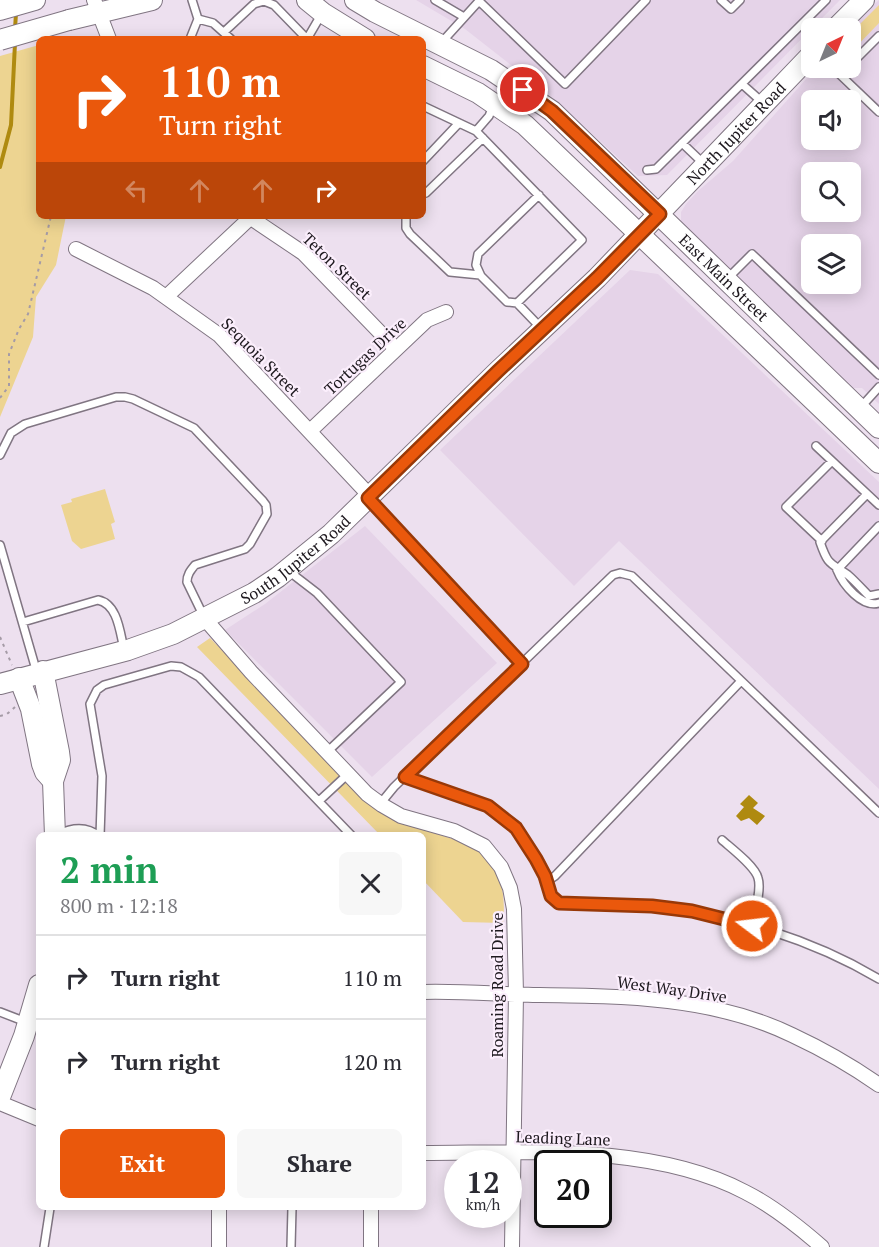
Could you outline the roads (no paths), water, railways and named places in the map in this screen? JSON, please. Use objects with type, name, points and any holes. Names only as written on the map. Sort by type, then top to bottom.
[{"type":"main road","points":[[0,10],[35,0]]},
{"type":"main road","points":[[0,40],[69,20],[96,6],[152,0]]},
{"type":"main road","points":[[307,0],[322,13],[360,36]]},
{"type":"main road","name":"East Main Street","points":[[355,0],[508,80],[552,111],[879,428]]},
{"type":"main road","points":[[846,18],[864,0]]},
{"type":"main road","name":"North Jupiter Road","points":[[660,214],[801,65]]},
{"type":"main road","name":"East Main Street","points":[[426,68],[494,102],[540,138],[879,463]]},
{"type":"main road","points":[[494,102],[508,80]]},
{"type":"main road","name":"South Jupiter Road","points":[[22,674],[124,650],[173,634],[205,619],[278,577],[331,534],[660,214]]},
{"type":"main road","points":[[841,427],[860,408]]},
{"type":"main road","points":[[22,674],[42,764],[45,772],[53,781],[55,832]]},
{"type":"main road","points":[[0,1097],[36,995]]},
{"type":"street","points":[[96,6],[108,36]]},
{"type":"street","points":[[166,297],[247,219]]},
{"type":"street","name":"Teton Street","points":[[252,219],[303,253],[396,349]]},
{"type":"street","name":"Sequoia Street","points":[[76,249],[153,288],[219,335],[369,497]]},
{"type":"street","name":"Tortugas Drive","points":[[310,431],[427,320],[446,312]]},
{"type":"street","name":"Roaming Road Drive","points":[[205,619],[251,672],[367,794],[401,816],[470,838],[484,846],[497,862],[510,888],[514,909],[516,994],[512,1150]]},
{"type":"street","name":"West Way Drive","points":[[426,992],[622,997],[675,1002],[726,1012],[791,1034],[843,1062],[879,1085]]},
{"type":"street","points":[[0,1103],[36,1118]]},
{"type":"street","name":"Leading Lane","points":[[426,1153],[444,1153]]},
{"type":"street","name":"Leading Lane","points":[[522,1153],[632,1158],[689,1169],[745,1192],[778,1211],[822,1247]]},
{"type":"street","points":[[219,1210],[219,1247]]},
{"type":"street","points":[[371,1210],[371,1247]]},
{"type":"street","name":"Roaming Road Drive","points":[[512,1228],[512,1247]]},
{"type":"lane","points":[[191,36],[198,19],[192,0]]},
{"type":"lane","points":[[435,0],[464,16]]},
{"type":"lane","points":[[441,43],[480,1],[565,84],[646,0]]},
{"type":"lane","points":[[722,0],[731,9],[740,0]]},
{"type":"lane","points":[[647,170],[656,169],[826,0]]},
{"type":"lane","points":[[224,32],[254,4],[264,1],[274,5],[304,36]]},
{"type":"lane","points":[[309,36],[322,13]]},
{"type":"lane","points":[[198,19],[213,23],[228,36]]},
{"type":"lane","points":[[861,54],[879,36]]},
{"type":"lane","points":[[844,78],[879,112]]},
{"type":"lane","points":[[742,84],[764,104]]},
{"type":"lane","points":[[476,130],[489,116],[494,102]]},
{"type":"lane","points":[[426,107],[476,130],[582,240],[517,303]]},
{"type":"lane","points":[[426,158],[459,123]]},
{"type":"lane","points":[[426,193],[483,138]]},
{"type":"lane","points":[[682,143],[705,166]]},
{"type":"lane","points":[[539,195],[478,254],[476,265],[480,275],[507,302],[517,303],[542,330]]},
{"type":"lane","points":[[406,219],[406,228],[410,234],[450,272],[480,275]]},
{"type":"lane","points":[[727,279],[752,254],[879,375]]},
{"type":"lane","points":[[860,408],[879,387]]},
{"type":"lane","points":[[0,455],[11,433],[25,424],[116,397],[133,399],[194,428],[263,501],[267,510],[267,514],[245,549],[195,565],[187,576],[187,582],[205,619]]},
{"type":"lane","points":[[816,446],[879,505]]},
{"type":"lane","points":[[822,541],[786,507],[832,461]]},
{"type":"lane","points":[[867,494],[820,542],[826,559],[837,570],[847,574],[869,596],[879,594]]},
{"type":"lane","points":[[369,497],[522,664]]},
{"type":"lane","points":[[837,570],[879,526]]},
{"type":"lane","points":[[0,545],[23,622],[22,674]]},
{"type":"lane","points":[[837,570],[841,580],[864,602],[879,603]]},
{"type":"lane","points":[[380,804],[613,575],[626,574],[632,576],[879,813]]},
{"type":"lane","points":[[296,576],[317,594],[401,682],[327,752]]},
{"type":"lane","points":[[23,622],[98,600],[104,601],[110,605],[115,614],[124,650]]},
{"type":"lane","points":[[100,832],[102,776],[90,713],[92,697],[104,685],[171,666],[191,670],[199,676],[348,832]]},
{"type":"lane","points":[[546,882],[555,876],[741,681]]},
{"type":"lane","points":[[319,801],[348,774]]},
{"type":"lane","points":[[405,777],[488,806],[516,828],[536,859],[551,896],[559,903],[662,907],[692,911],[752,926],[831,953],[879,979]]},
{"type":"lane","points":[[62,832],[70,828],[88,828],[95,832]]},
{"type":"lane","points":[[722,840],[751,867],[758,878],[757,901],[752,926]]},
{"type":"lane","points":[[0,1012],[28,1023]]},
{"type":"lane","points":[[44,1247],[51,1210]]},
{"type":"lane","points":[[291,1247],[292,1210]]},
{"type":"waterway","points":[[15,29],[16,13]]},
{"type":"waterway","points":[[0,167],[11,125],[15,43]]}]
